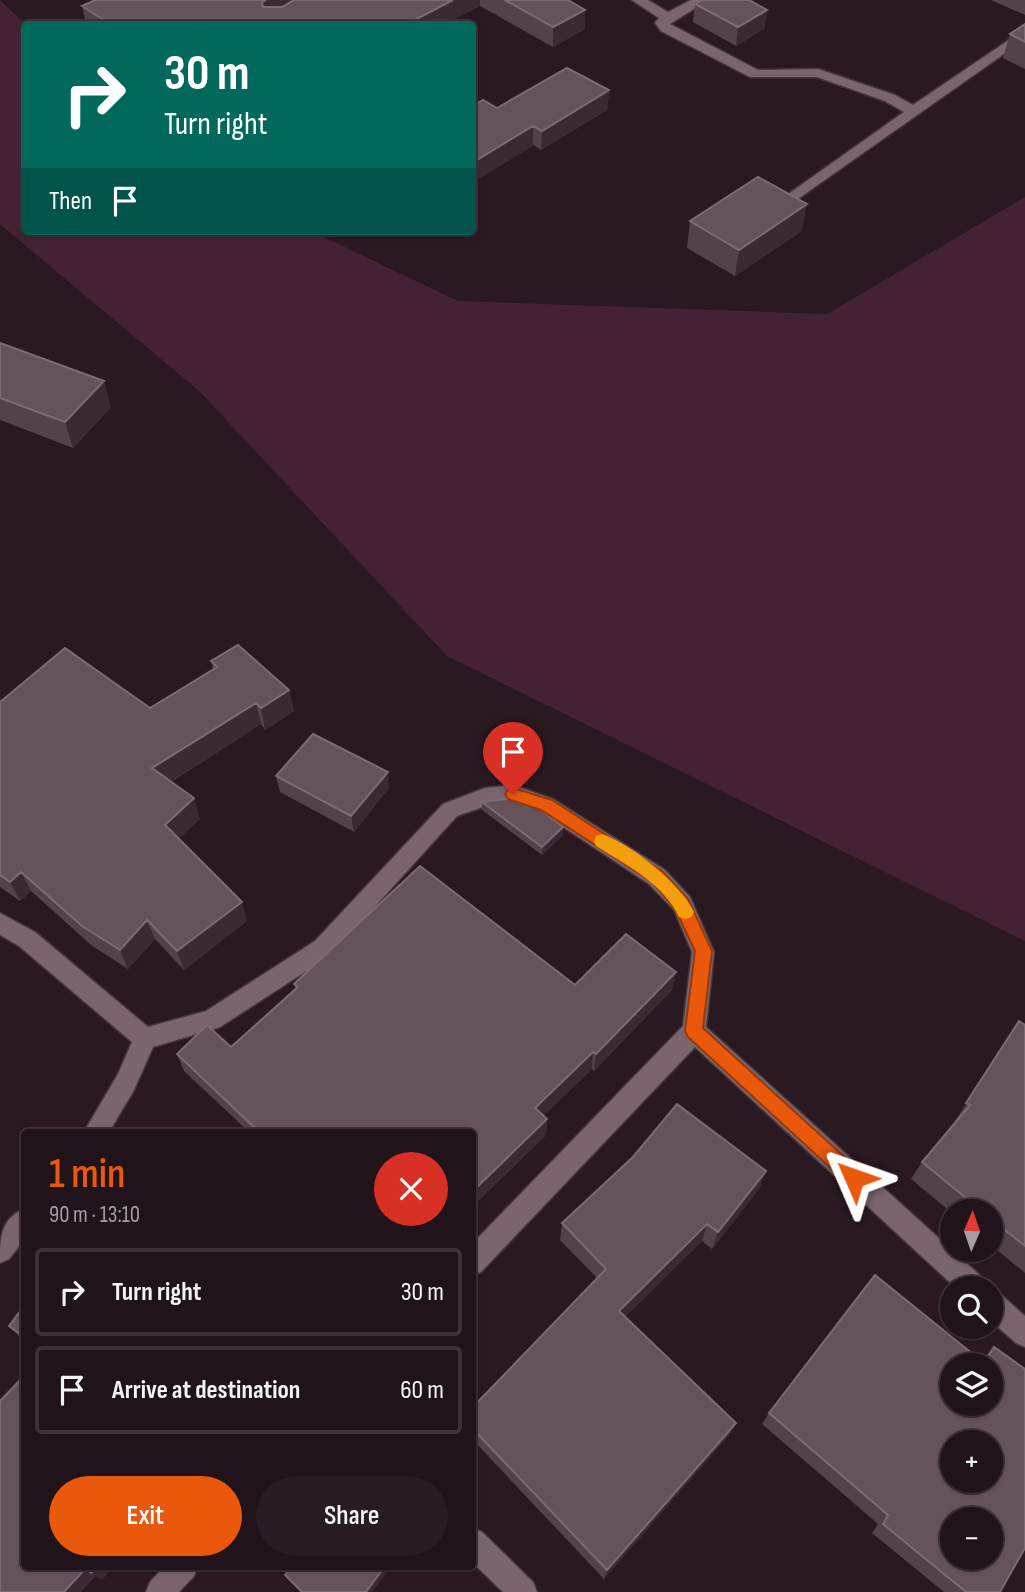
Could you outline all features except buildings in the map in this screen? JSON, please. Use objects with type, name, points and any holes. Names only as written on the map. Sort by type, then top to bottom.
[{"type":"street","points":[[639,0],[668,18]]},
{"type":"street","points":[[701,0],[662,23],[666,28],[755,74],[809,72],[828,75],[890,99],[914,112]]},
{"type":"street","points":[[785,204],[1025,33]]},
{"type":"street","points":[[145,1039],[212,1020],[323,947],[450,810],[485,797],[513,794],[546,805],[657,877],[682,904],[703,951],[694,1031],[476,1259]]},
{"type":"street","points":[[0,923],[27,939],[145,1039]]},
{"type":"street","points":[[694,1031],[962,1276]]},
{"type":"street","points":[[98,1129],[126,1082],[145,1039]]},
{"type":"street","points":[[0,1250],[21,1225]]},
{"type":"street","points":[[1003,1315],[1025,1334]]},
{"type":"street","points":[[476,1546],[523,1592]]},
{"type":"street","points":[[160,1592],[180,1570]]},
{"type":"shaded area","points":[[0,0],[22,21],[21,235],[319,235],[458,301],[827,314],[1025,197],[1025,941],[447,656],[200,392],[0,224]]},
{"type":"slow traffic","points":[[602,841],[657,877],[682,904],[685,912]]},
{"type":"route","points":[[513,794],[546,805],[657,877],[682,904],[703,951],[694,1031],[854,1178]]}]
